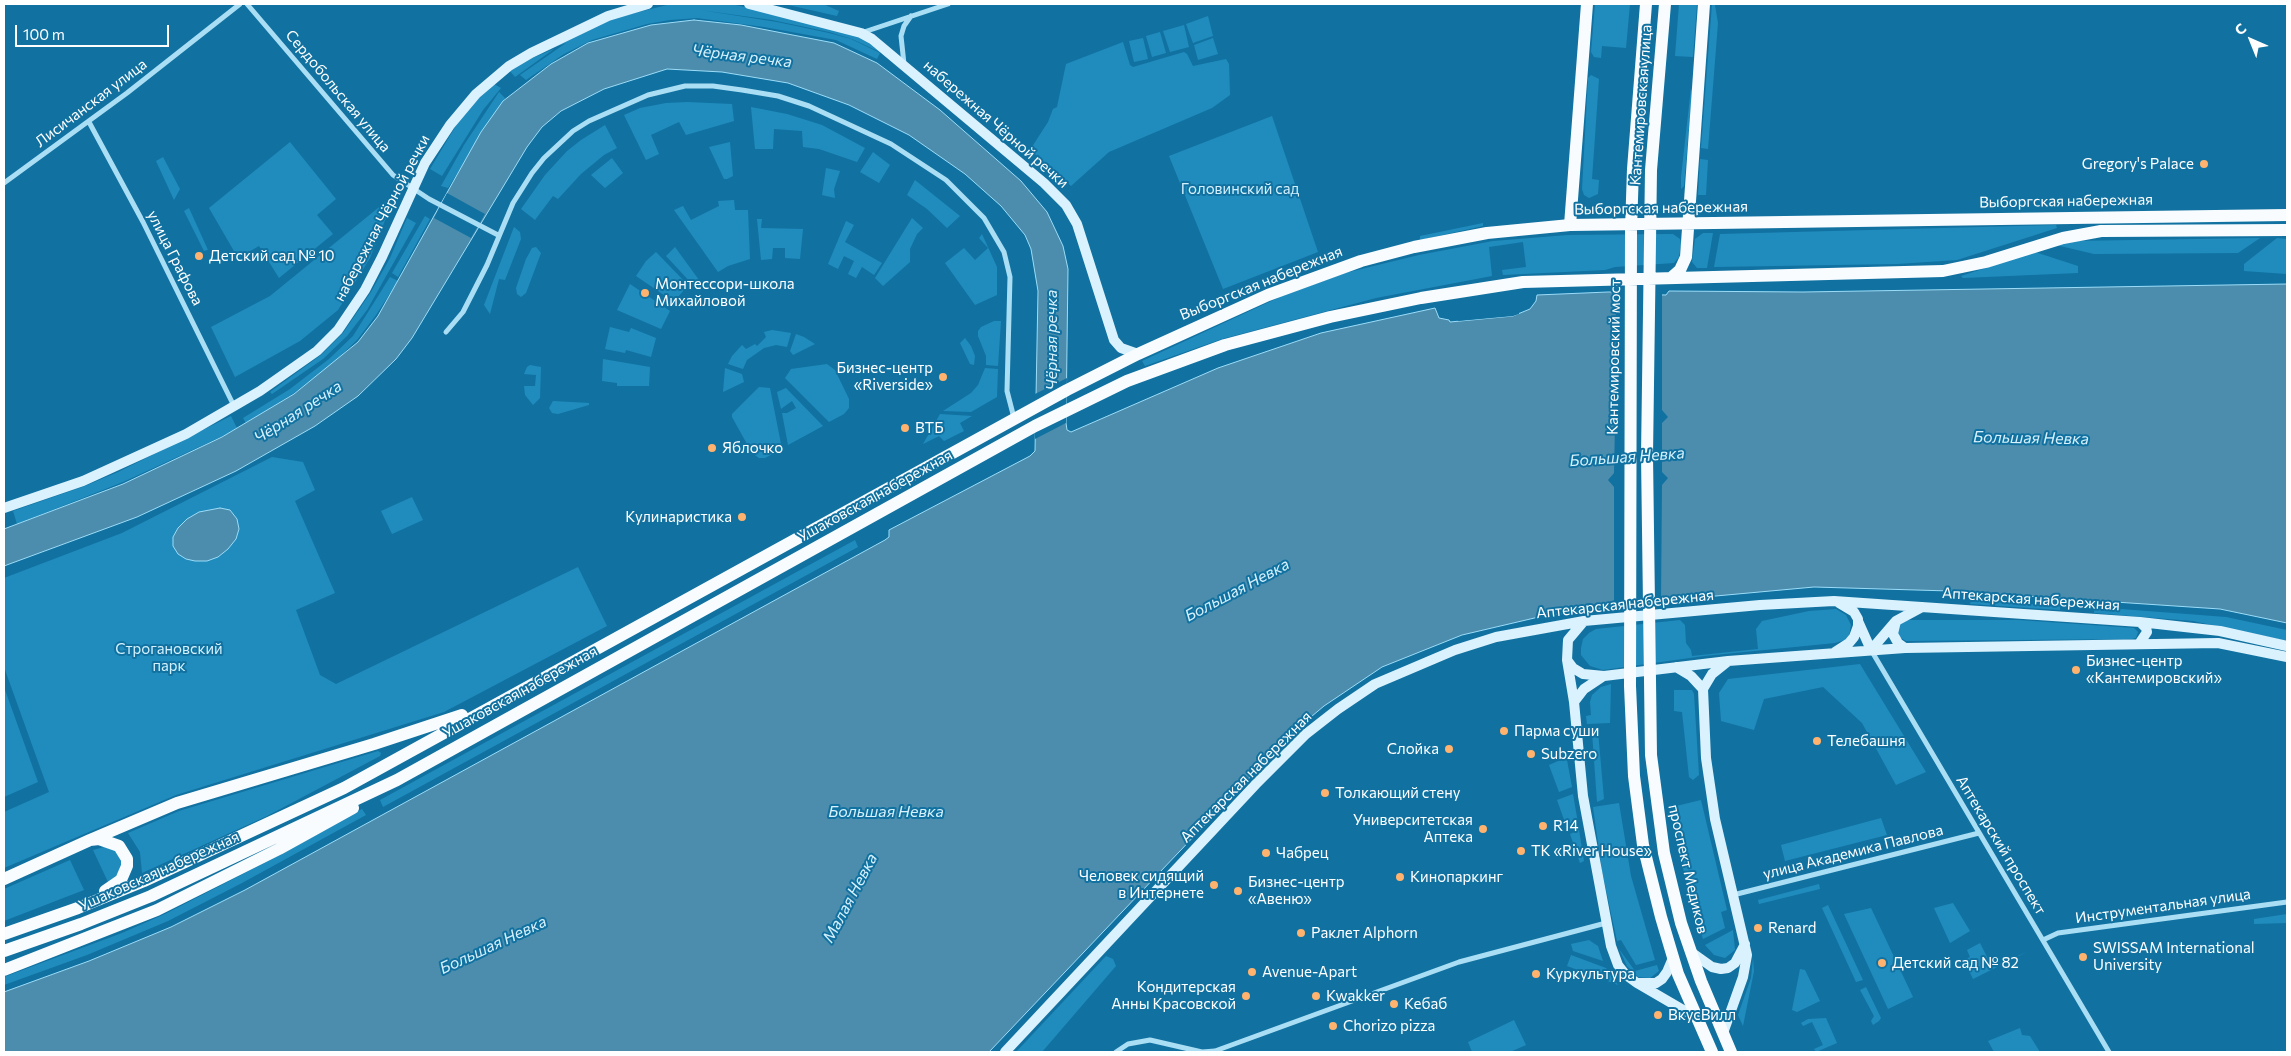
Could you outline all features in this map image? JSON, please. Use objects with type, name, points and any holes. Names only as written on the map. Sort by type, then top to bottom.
[{"type":"main road","points":[[1570,225],[1587,4]]},
{"type":"main road","name":"Кантемировская улица","points":[[1632,209],[1633,169],[1646,4]]},
{"type":"main road","name":"Кантемировская улица","points":[[1649,684],[1647,455],[1651,170],[1665,4]]},
{"type":"main road","points":[[1672,277],[1685,264],[1704,4]]},
{"type":"main road","name":"Кантемировский мост","points":[[1632,209],[1629,446],[1630,686],[1634,776],[1639,819],[1652,885],[1673,958]]},
{"type":"main road","name":"Выборгская набережная","points":[[1036,407],[1138,354],[1268,295],[1360,260],[1487,233],[1570,225],[2287,216]]},
{"type":"main road","name":"Выборгская набережная","points":[[1066,410],[1127,381],[1225,345],[1330,317],[1421,298],[1523,282],[1943,271],[1986,262],[2063,238],[2102,231],[2287,230]]},
{"type":"main road","name":"Ушаковская набережная","points":[[4,934],[78,908],[144,881],[344,788],[1036,407]]},
{"type":"main road","name":"Ушаковская набережная","points":[[4,951],[81,924],[151,896],[397,780],[1066,410]]},
{"type":"main road","name":"проспект Медиков","points":[[1649,684],[1651,755],[1659,822],[1674,897],[1691,952],[1731,1052]]},
{"type":"main road","points":[[4,879],[177,803],[446,721],[510,695]]},
{"type":"main road","points":[[4,970],[157,910],[279,850],[367,800],[397,780]]},
{"type":"main road","name":"Ушаковская набережная","points":[[78,908],[121,880],[127,866],[127,859],[119,846],[106,840],[90,840]]},
{"type":"main road","points":[[1673,958],[1712,1052]]},
{"type":"street","name":"Лисичанская улица","points":[[4,183],[89,122],[240,4]]},
{"type":"street","name":"Сердобольская улица","points":[[246,4],[392,174],[440,205],[498,235]]},
{"type":"street","name":"набережная Чёрной речки","points":[[4,508],[83,481],[130,461],[235,407],[317,351],[338,330],[365,290],[425,163],[450,125],[476,94],[489,81],[509,66],[556,40],[608,16],[648,4]]},
{"type":"street","name":"набережная Чёрной речки","points":[[749,4],[861,33],[872,39],[1031,172],[1064,202],[1077,224],[1111,334],[1121,348],[1138,354]]},
{"type":"street","points":[[861,33],[948,4]]},
{"type":"street","points":[[904,65],[902,36],[904,26],[911,15]]},
{"type":"street","points":[[446,332],[463,312],[492,253],[513,203],[544,158],[573,131],[589,121],[648,95],[685,86],[713,86],[778,96],[835,117],[906,153],[946,180],[984,218],[1004,252],[1010,277],[1007,391],[1014,418]]},
{"type":"street","name":"улица Графова","points":[[89,122],[143,222],[235,407]]},
{"type":"street","points":[[1834,601],[1850,609],[1858,619],[1871,650]]},
{"type":"street","name":"Аптекарская набережная","points":[[1005,1052],[1256,784],[1306,734],[1338,708],[1375,684],[1455,650],[1505,635],[1584,621],[1760,605],[1834,601],[2140,622],[2210,630],[2287,646]]},
{"type":"street","points":[[1871,650],[1896,621],[1922,607]]},
{"type":"street","points":[[1833,653],[1849,643],[1854,637],[1858,619]]},
{"type":"street","points":[[1584,621],[1568,640],[1567,660],[1574,702],[1583,796],[1613,956],[1618,965],[1637,983],[1697,1018]]},
{"type":"street","points":[[1896,621],[1893,634],[1898,643],[1905,648]]},
{"type":"street","points":[[2139,644],[2147,632],[2140,622]]},
{"type":"street","points":[[1567,660],[1573,668],[1583,674],[1604,676],[1728,661],[1905,648],[2218,643],[2287,657]]},
{"type":"street","name":"Аптекарский проспект","points":[[1871,650],[2109,1052]]},
{"type":"street","points":[[1723,1033],[1747,962],[1746,943],[1732,895],[1708,782],[1703,689],[1712,674],[1728,661]]},
{"type":"street","points":[[1676,667],[1691,676],[1703,689]]},
{"type":"street","points":[[1574,702],[1584,689],[1604,676]]},
{"type":"street","name":"улица Академика Павлова","points":[[1732,895],[1979,833]]},
{"type":"street","name":"Инструментальная улица","points":[[2043,940],[2058,933],[2287,902]]},
{"type":"street","points":[[1116,1052],[1128,1044],[1150,1040],[1202,1052],[1215,1051],[1459,962],[1606,923]]},
{"type":"street","points":[[1691,952],[1712,967],[1728,968],[1735,963],[1746,943]]},
{"type":"street","points":[[1637,983],[1648,984],[1662,978],[1673,958]]},
{"type":"green space","points":[[671,4],[731,4],[791,17],[870,39],[880,52],[852,39],[829,32],[772,20],[700,10],[777,22],[829,33],[851,39],[880,53],[877,59],[836,40],[764,27],[697,18],[647,24],[592,40],[564,54],[526,80],[520,75],[566,43],[552,48],[611,19]]},
{"type":"green space","points":[[784,4],[823,4],[839,11],[837,16]]},
{"type":"green space","points":[[1595,4],[1630,4],[1626,48],[1602,46],[1601,58],[1594,57],[1591,52]]},
{"type":"green space","points":[[1679,4],[1697,4],[1693,57],[1675,56]]},
{"type":"green space","points":[[1712,4],[1715,5],[1718,23],[1708,149],[1701,148]]},
{"type":"green space","points":[[1208,16],[1213,36],[1193,43],[1186,24]]},
{"type":"green space","points":[[1184,25],[1189,47],[1170,52],[1163,31]]},
{"type":"green space","points":[[1160,32],[1166,53],[1152,57],[1146,36]]},
{"type":"green space","points":[[1143,38],[1148,59],[1134,62],[1129,41]]},
{"type":"green space","points":[[1213,38],[1218,54],[1198,60],[1194,45]]},
{"type":"green space","points":[[1123,42],[1130,65],[1133,67],[1184,52],[1193,66],[1226,59],[1229,64],[1230,95],[1212,108],[1109,152],[1071,186],[1030,150],[1048,122],[1053,109],[1057,107],[1066,64]]},
{"type":"green space","points":[[554,49],[515,77],[509,70],[525,61]]},
{"type":"green space","points":[[1591,75],[1599,79],[1592,179],[1599,180],[1598,194],[1589,198],[1584,195],[1582,189],[1588,78]]},
{"type":"green space","points":[[492,83],[501,88],[483,110],[442,176],[430,169],[460,119]]},
{"type":"green space","points":[[1691,88],[1684,186],[1681,189],[1681,177]]},
{"type":"green space","points":[[499,92],[505,98],[448,188],[441,186],[464,145]]},
{"type":"green space","points":[[666,103],[732,104],[734,121],[686,135],[679,122],[651,135],[659,154],[646,160],[624,115],[640,108]]},
{"type":"green space","points":[[751,107],[787,114],[822,125],[865,148],[857,162],[819,149],[803,147],[802,131],[774,129],[773,149],[755,149]]},
{"type":"green space","name":"Головинский сад","points":[[1272,116],[1318,252],[1223,289],[1169,156]]},
{"type":"green space","points":[[605,125],[617,148],[604,155],[581,174],[558,199],[553,196],[535,220],[521,209],[545,175],[567,151]]},
{"type":"green space","points":[[290,142],[336,199],[317,215],[333,234],[279,278],[259,246],[238,258],[209,208]]},
{"type":"green space","points":[[730,142],[733,176],[724,179],[709,147]]},
{"type":"green space","points":[[873,152],[890,165],[879,183],[860,172]]},
{"type":"green space","points":[[163,157],[180,189],[174,200],[156,161]]},
{"type":"green space","points":[[612,158],[623,173],[605,188],[591,175]]},
{"type":"green space","points":[[1700,159],[1708,160],[1706,195],[1698,195]]},
{"type":"green space","points":[[826,168],[840,171],[834,189],[835,198],[822,195]]},
{"type":"green space","points":[[915,180],[960,216],[947,228],[927,209],[907,195]]},
{"type":"green space","points":[[389,199],[392,203],[370,258],[338,310],[300,341],[235,377],[211,327],[270,296]]},
{"type":"green space","points":[[734,200],[735,210],[748,210],[750,259],[728,266],[718,272],[674,210],[683,206],[691,220],[719,206],[718,201]]},
{"type":"green space","points":[[189,208],[208,250],[204,251],[184,211]]},
{"type":"green space","points":[[425,216],[430,219],[398,277],[392,273]]},
{"type":"green space","points":[[407,218],[416,223],[367,310],[347,336],[323,359],[272,394],[270,392],[321,355],[343,333],[371,292],[390,258]]},
{"type":"green space","points":[[912,218],[923,228],[917,234],[910,249],[910,262],[883,286],[875,278]]},
{"type":"green space","points":[[757,219],[762,219],[761,228],[803,229],[800,259],[785,258],[785,248],[773,248],[772,259],[761,260]]},
{"type":"green space","points":[[846,221],[854,225],[845,242],[882,263],[874,275],[862,267],[856,278],[848,274],[854,261],[844,256],[838,269],[828,264]]},
{"type":"green space","points":[[1483,223],[1483,226],[1420,240],[1420,236]]},
{"type":"green space","points":[[2056,225],[2057,228],[1957,260],[1897,264],[1714,267],[1720,234]]},
{"type":"green space","points":[[514,227],[520,232],[521,239],[505,280],[499,279],[490,314],[484,305]]},
{"type":"green space","points":[[1703,233],[1713,233],[1707,268],[1697,268],[1692,262],[1695,239]]},
{"type":"green space","points":[[982,234],[997,267],[997,295],[975,305],[945,263],[964,248],[975,260],[988,248],[979,238]]},
{"type":"green space","points":[[1673,234],[1680,239],[1681,244],[1679,257],[1674,263],[1615,267],[1605,270],[1503,275],[1502,270],[1526,267],[1523,242],[1489,247],[1492,276],[1376,298],[1222,339],[1145,366],[1142,361],[1282,296],[1345,273],[1419,255],[1493,241],[1568,235]]},
{"type":"green space","points":[[2260,238],[2238,253],[2094,254],[2056,245],[2072,241]]},
{"type":"green space","points":[[2277,238],[2287,239],[2287,274],[2244,271],[2244,264]]},
{"type":"green space","points":[[536,247],[541,253],[526,293],[521,297],[517,294],[516,288],[526,259],[532,248]]},
{"type":"green space","points":[[675,247],[699,280],[693,285],[666,256]]},
{"type":"green space","points":[[656,252],[688,285],[674,302],[636,276],[646,261]]},
{"type":"green space","points":[[2035,252],[2078,266],[2078,273],[1963,278],[1961,276]]},
{"type":"green space","points":[[390,277],[398,281],[357,340],[333,363],[294,393],[246,423],[243,418],[290,389],[329,359],[353,336]]},
{"type":"green space","points":[[630,284],[670,311],[661,329],[617,310]]},
{"type":"green space","points":[[994,321],[1001,321],[998,366],[986,365],[986,356],[978,336],[978,331],[981,327]]},
{"type":"green space","points":[[610,327],[629,332],[631,328],[656,338],[651,357],[626,350],[625,353],[605,349]]},
{"type":"green space","points":[[772,330],[791,333],[787,347],[776,345],[764,348],[747,360],[743,369],[728,364],[732,356],[742,345],[746,349],[755,344],[757,346],[766,337],[764,332]]},
{"type":"green space","points":[[796,334],[815,344],[793,355],[790,351]]},
{"type":"green space","points":[[965,338],[975,356],[974,365],[970,364],[960,343]]},
{"type":"green space","points":[[603,359],[650,367],[649,386],[617,386],[617,383],[602,381]]},
{"type":"green space","points":[[827,364],[835,370],[849,399],[849,408],[844,414],[829,422],[785,378],[791,369]]},
{"type":"green space","points":[[530,365],[541,367],[540,398],[533,405],[525,395],[524,386],[535,386],[536,375],[524,374]]},
{"type":"green space","points":[[725,368],[742,374],[744,382],[723,392]]},
{"type":"green space","points":[[985,368],[998,369],[997,397],[971,412],[943,411],[971,393],[978,385]]},
{"type":"green space","points":[[759,387],[770,388],[782,449],[765,458],[759,458],[752,453],[732,417],[732,414]]},
{"type":"green space","points":[[786,388],[823,426],[788,445],[782,413],[787,413],[796,408],[792,401],[781,409],[777,392]]},
{"type":"green space","points":[[553,401],[589,403],[589,405],[558,414],[552,413],[549,408]]},
{"type":"green space","points":[[940,414],[972,416],[960,423],[964,431],[944,441],[939,436],[923,444]]},
{"type":"green space","points":[[231,416],[237,428],[225,435],[123,482],[17,524],[13,511],[85,486],[118,472]]},
{"type":"green space","name":"Строгановский парк","points":[[272,457],[303,462],[315,490],[295,501],[335,593],[296,610],[320,675],[336,684],[578,567],[607,626],[444,712],[176,795],[4,868],[4,812],[49,792],[4,667],[4,578],[122,533]]},
{"type":"green space","points":[[412,497],[423,520],[392,534],[381,511]]},
{"type":"green space","points":[[855,540],[858,547],[383,807],[380,800]]},
{"type":"green space","points":[[1971,600],[2060,606],[2060,610],[1970,604]]},
{"type":"green space","points":[[2094,607],[2226,617],[2287,630],[2287,641],[2193,621],[2094,613]]},
{"type":"green space","points":[[1836,609],[1846,615],[1851,625],[1849,636],[1845,640],[1835,643],[1704,656],[1603,670],[1590,666],[1581,655],[1583,639],[1596,629],[1680,620],[1685,625],[1686,643],[1691,650],[1692,656],[1758,649],[1756,629],[1762,621],[1809,611]]},
{"type":"green space","points":[[1906,620],[2019,620],[2134,628],[2138,632],[2136,638],[2132,639],[1906,641],[1899,637],[1897,626]]},
{"type":"green space","points":[[1860,664],[1926,772],[1896,785],[1862,723],[1823,687],[1764,699],[1754,730],[1721,721],[1719,693],[1728,679]]},
{"type":"green space","points":[[1611,684],[1610,723],[1587,724],[1586,716],[1591,715],[1590,702],[1592,695],[1601,687]]},
{"type":"green space","points":[[4,687],[38,782],[4,797]]},
{"type":"green space","points":[[1674,690],[1692,690],[1694,694],[1699,775],[1693,780],[1689,777],[1682,712],[1674,711]]},
{"type":"green space","points":[[1598,731],[1604,799],[1597,802],[1592,732]]},
{"type":"green space","points":[[378,751],[381,753],[380,756],[267,816],[142,873],[140,852],[128,833],[179,811]]},
{"type":"green space","points":[[1565,758],[1572,787],[1559,792],[1549,765]]},
{"type":"green space","points":[[1573,794],[1578,823],[1567,828],[1557,800]]},
{"type":"green space","points":[[1701,800],[1727,910],[1721,912],[1725,928],[1703,939],[1681,860],[1672,807]]},
{"type":"green space","points":[[1619,803],[1631,876],[1655,960],[1636,965],[1621,940],[1617,941],[1602,871],[1593,807]]},
{"type":"green space","points":[[362,809],[366,815],[168,921],[87,955],[4,985],[4,977],[122,933],[165,914],[284,853]]},
{"type":"green space","points":[[1881,818],[1887,835],[1785,861],[1781,845]]},
{"type":"green space","points":[[1579,830],[1584,861],[1580,863],[1570,834]]},
{"type":"green space","points":[[104,847],[115,849],[119,854],[122,865],[118,876],[108,882],[93,850]]},
{"type":"green space","points":[[70,860],[84,890],[4,921],[4,889]]},
{"type":"green space","points":[[1819,884],[1820,889],[1759,904],[1758,900]]},
{"type":"green space","points":[[1953,903],[1970,931],[1950,943],[1934,908]]},
{"type":"green space","points":[[1828,905],[1863,980],[1856,982],[1822,908]]},
{"type":"green space","points":[[1871,908],[1913,997],[1888,1009],[1844,914]]},
{"type":"green space","points":[[2287,914],[2287,923],[2254,924],[2254,919]]},
{"type":"green space","points":[[1733,930],[1735,950],[1725,958],[1714,955],[1705,945]]},
{"type":"green space","points":[[1589,940],[1598,946],[1603,961],[1573,951],[1571,944]]},
{"type":"green space","points":[[1980,943],[1992,967],[2027,952],[1973,979],[1964,960],[1970,957],[1967,950]]},
{"type":"green space","points":[[1619,949],[1635,971],[1657,965],[1659,971],[1650,978],[1638,977],[1627,966]]},
{"type":"green space","points":[[1571,955],[1606,968],[1618,985],[1567,966]]},
{"type":"green space","points":[[1106,956],[1113,959],[1116,966],[1042,1052],[1016,1052]]},
{"type":"green space","points":[[1753,958],[1754,971],[1743,1026],[1738,1015],[1751,978]]},
{"type":"green space","points":[[1800,969],[1805,970],[1820,1001],[1797,1012],[1792,1010]]},
{"type":"green space","points":[[1866,987],[1881,1018],[1873,1025],[1871,1021],[1874,1016],[1860,990]]},
{"type":"green space","points":[[1826,1018],[1837,1043],[1816,1052],[1814,1049],[1823,1045],[1812,1022],[1803,1026],[1801,1023],[1808,1019]]},
{"type":"green space","points":[[1514,1020],[1526,1045],[1510,1052],[1472,1052],[1468,1042]]},
{"type":"green space","points":[[2020,1028],[2022,1035],[2030,1036],[2040,1052],[1994,1052],[1988,1041]]},
{"type":"water","name":"Большая Невка","points":[[694,20],[741,25],[834,43],[877,63],[940,110],[1021,181],[1047,212],[1063,246],[1068,269],[1066,423],[1067,430],[1071,432],[1218,368],[1321,333],[1435,308],[1439,318],[1449,320],[1450,322],[1513,316],[1530,309],[1536,301],[1537,295],[1618,292],[1621,294],[1666,295],[1669,291],[1803,292],[2287,284],[2287,623],[2220,609],[1950,591],[1814,587],[1672,600],[1543,616],[1462,635],[1382,667],[1324,706],[1293,732],[989,1052],[4,1052],[4,992],[89,961],[171,927],[245,890],[885,540],[889,537],[889,530],[1030,456],[1035,451],[1038,291],[1031,249],[1025,235],[1001,206],[965,174],[909,135],[849,105],[788,83],[722,72],[667,69],[604,89],[561,111],[542,127],[527,147],[412,338],[396,359],[358,396],[315,426],[236,471],[137,517],[4,566],[4,529],[123,484],[222,437],[294,394],[358,342],[378,316],[481,132],[503,101],[551,64],[588,43],[651,25]]},
{"type":"water","points":[[220,508],[230,510],[237,519],[239,529],[236,539],[228,549],[218,557],[207,561],[186,559],[178,554],[173,546],[173,537],[178,528],[187,519],[199,512]]},
{"type":"pier","points":[[447,193],[485,214],[471,238],[434,218]]},
{"type":"pier","points":[[1616,289],[1622,292],[1662,292],[1662,410],[1668,417],[1662,423],[1662,472],[1668,478],[1662,485],[1661,603],[1614,609],[1614,487],[1608,480],[1614,473],[1615,423],[1608,417],[1610,412],[1615,410]]},
{"type":"pier","points":[[1519,311],[1519,314],[1513,316],[1458,321],[1457,319]]},
{"type":"pier","points":[[1067,378],[1066,423],[1035,439],[1035,394]]},
{"type":"place","name":"Gregory's Palace","points":[[2204,164]]},
{"type":"place","name":"Детский сад № 10","points":[[199,256]]},
{"type":"place","name":"Монтессори-школа Михайловой","points":[[645,293]]},
{"type":"place","name":"Бизнес-центр «Riverside»","points":[[943,377]]},
{"type":"place","name":"ВТБ","points":[[905,428]]},
{"type":"place","name":"Яблочко","points":[[712,448]]},
{"type":"place","name":"Кулинаристика","points":[[742,517]]},
{"type":"place","name":"Бизнес-центр «Кантемировский»","points":[[2076,670]]},
{"type":"place","name":"Парма суши","points":[[1504,731]]},
{"type":"place","name":"Телебашня","points":[[1817,741]]},
{"type":"place","name":"Слойка","points":[[1449,749]]},
{"type":"place","name":"Subzero","points":[[1531,754]]},
{"type":"place","name":"Толкающий стену","points":[[1325,793]]},
{"type":"place","name":"R14","points":[[1543,826]]},
{"type":"place","name":"Университетская Аптека","points":[[1483,829]]},
{"type":"place","name":"ТК «River House»","points":[[1521,851]]},
{"type":"place","name":"Чабрец","points":[[1266,853]]},
{"type":"place","name":"Кинопаркинг","points":[[1400,877]]},
{"type":"place","name":"Человек сидящий в Интернете","points":[[1214,885]]},
{"type":"place","name":"Бизнес-центр «Авеню»","points":[[1238,891]]},
{"type":"place","name":"Renard","points":[[1758,928]]},
{"type":"place","name":"Раклет Alphorn","points":[[1301,933]]},
{"type":"place","name":"SWISSAM International University","points":[[2083,957]]},
{"type":"place","name":"Детский сад № 82","points":[[1882,963]]},
{"type":"place","name":"Avenue-Apart","points":[[1252,972]]},
{"type":"place","name":"Куркультура","points":[[1536,974]]},
{"type":"place","name":"Кондитерская Анны Красовской","points":[[1246,996]]},
{"type":"place","name":"Kwakker","points":[[1316,996]]},
{"type":"place","name":"Кебаб","points":[[1394,1004]]},
{"type":"place","name":"ВкусВилл","points":[[1658,1015]]},
{"type":"place","name":"Chorizo pizza","points":[[1333,1026]]},
{"type":"water label","name":"Чёрная речка","points":[[742,56]]},
{"type":"water label","name":"Чёрная речка","points":[[1052,340]]},
{"type":"water label","name":"Чёрная речка","points":[[298,412]]},
{"type":"water label","name":"Малая Невка","points":[[850,898]]}]
